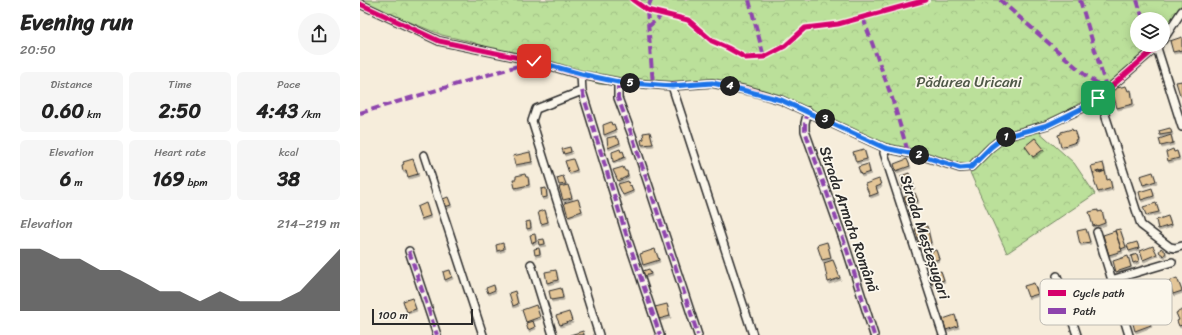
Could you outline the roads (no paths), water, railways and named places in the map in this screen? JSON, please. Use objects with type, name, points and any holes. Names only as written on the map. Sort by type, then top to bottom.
[{"type":"street","points":[[360,4],[439,41],[534,61],[581,74],[618,82],[672,86],[712,83],[720,84],[781,100],[808,111],[885,148],[923,156],[955,166],[969,168],[1004,137],[1048,125],[1083,108],[1098,98],[1151,52]]},
{"type":"street","points":[[1170,29],[1182,11]]},
{"type":"street","points":[[1160,52],[1182,127]]},
{"type":"street","points":[[581,74],[582,91],[627,237],[660,335]]},
{"type":"street","points":[[618,82],[618,98],[632,135],[698,335]]},
{"type":"street","points":[[672,86],[753,335]]},
{"type":"street","points":[[582,91],[536,109],[532,121],[599,335]]},
{"type":"street","points":[[1098,98],[1101,102],[1141,225],[1170,247],[1175,248],[1182,246]]},
{"type":"street","name":"Strada Armata Română","points":[[808,111],[805,131],[844,241],[874,335]]},
{"type":"street","name":"Strada Meșteșugari","points":[[885,148],[884,153],[943,335]]},
{"type":"street","points":[[424,156],[483,335]]},
{"type":"street","points":[[1097,232],[1111,279]]},
{"type":"street","points":[[409,251],[437,335]]},
{"type":"street","points":[[1114,279],[1172,262]]},
{"type":"street","points":[[532,264],[553,335]]},
{"type":"street","points":[[1074,325],[1077,335]]},
{"type":"street","points":[[1126,325],[1129,335]]},
{"type":"park label","name":"Pădurea Uricani","points":[[969,82]]}]
